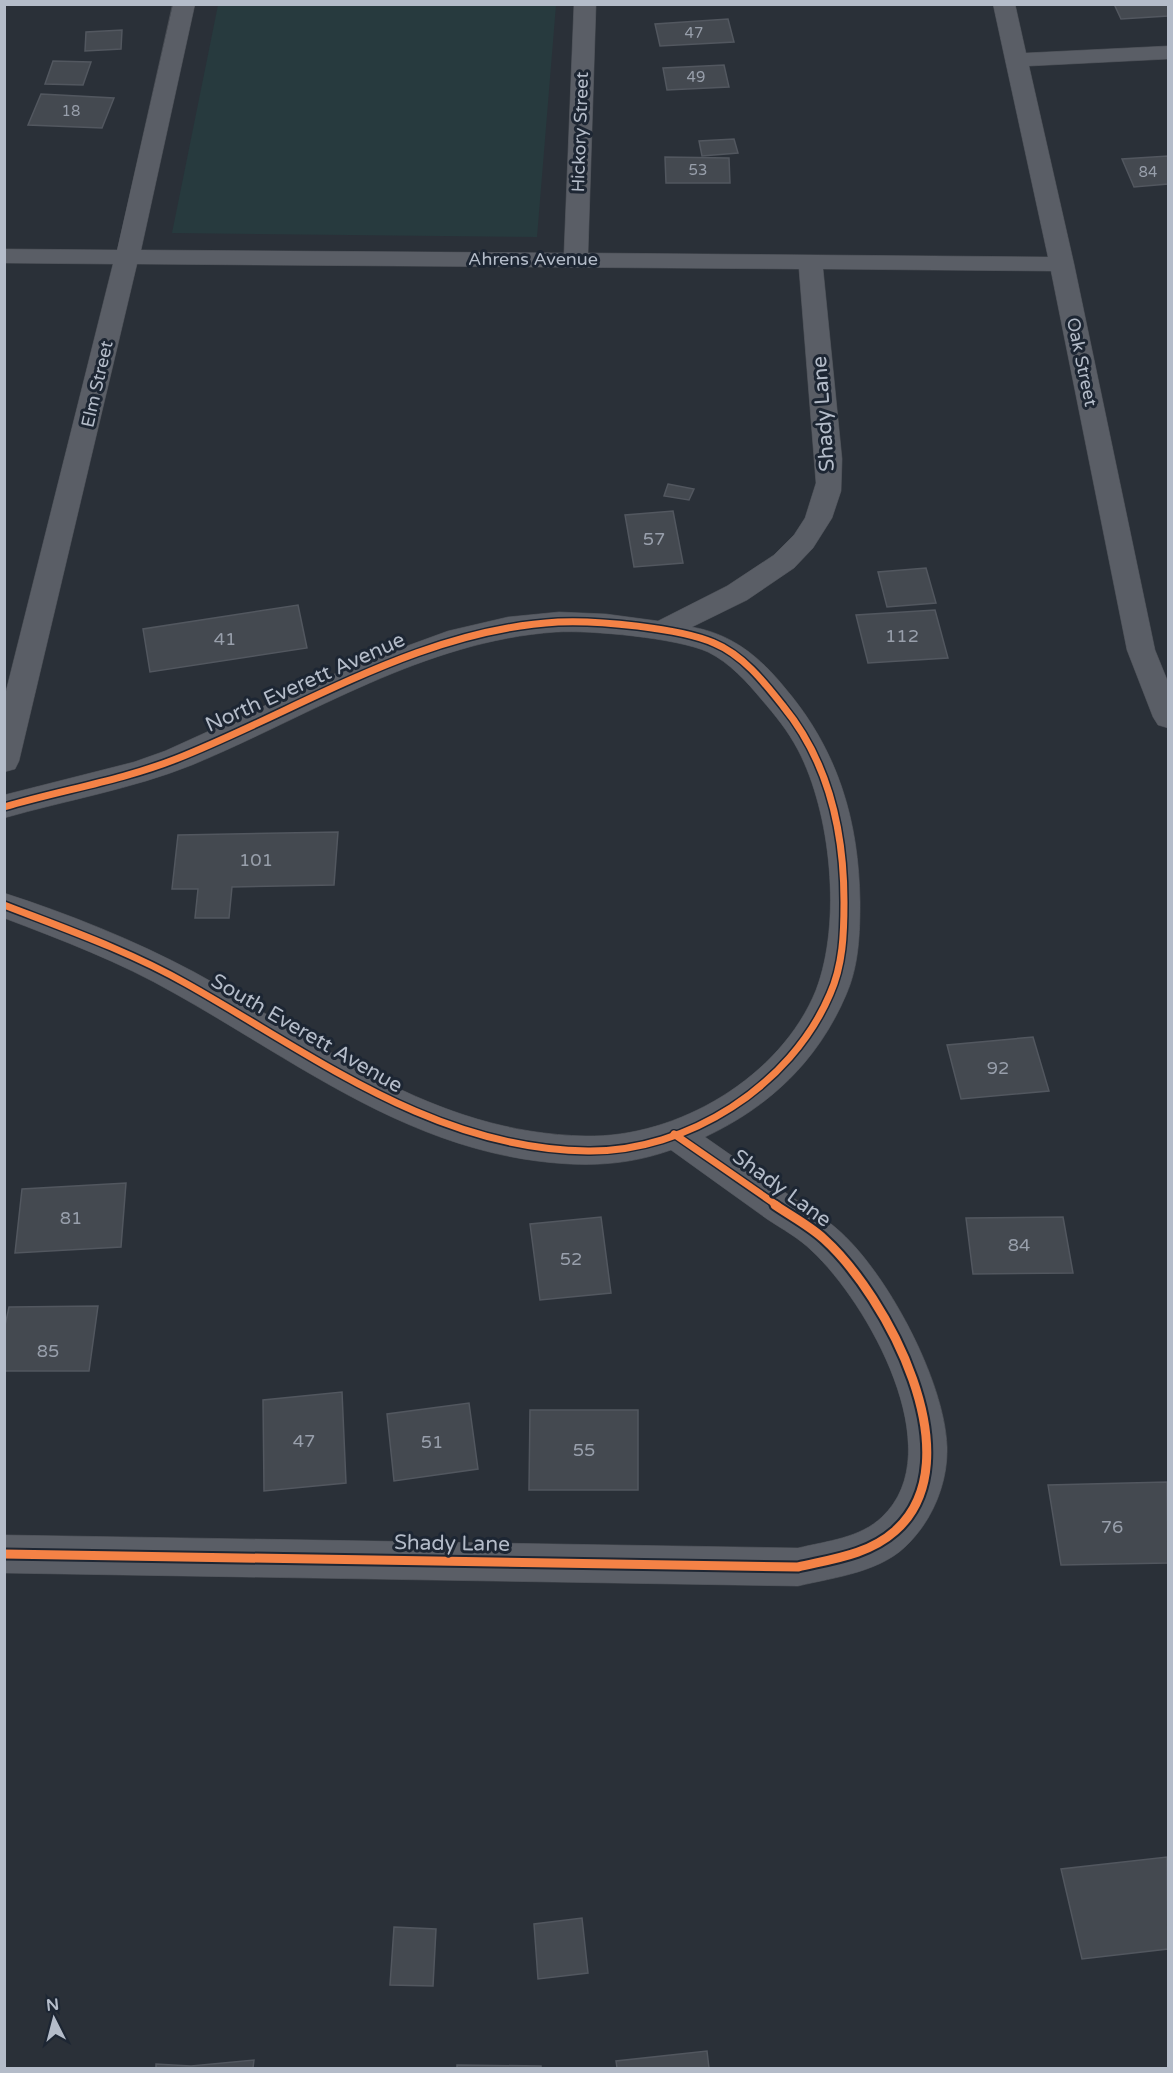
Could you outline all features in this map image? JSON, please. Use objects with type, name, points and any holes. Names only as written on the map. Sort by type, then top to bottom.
[{"type":"street","name":"Elm Street","points":[[4,761],[127,257],[184,4]]},
{"type":"street","name":"Hickory Street","points":[[576,259],[585,4]]},
{"type":"street","name":"Oak Street","points":[[1004,4],[1062,264],[1141,650],[1168,717]]},
{"type":"street","points":[[1016,60],[1168,52]]},
{"type":"street","name":"Ahrens Avenue","points":[[4,256],[1062,264]]},
{"type":"street","name":"Shady Lane","points":[[661,631],[759,581],[793,555],[815,525],[828,490],[829,459],[810,262]]},
{"type":"street","name":"North Everett Avenue","points":[[4,807],[173,761],[409,654],[468,636],[513,626],[560,622],[626,625],[661,631]]},
{"type":"street","points":[[661,631],[713,643],[743,662],[772,692],[804,732],[823,766],[843,850],[844,914],[840,960],[830,995],[804,1043],[769,1077],[732,1107],[693,1129],[674,1134]]},
{"type":"street","name":"South Everett Avenue","points":[[4,905],[181,981],[362,1090],[411,1113],[471,1135],[551,1149],[597,1150],[621,1149],[674,1134]]},
{"type":"street","name":"Shady Lane","points":[[4,1554],[798,1568],[863,1552],[896,1530],[920,1497],[928,1447],[919,1393],[896,1341],[866,1287],[824,1239],[674,1134]]},
{"type":"green space","points":[[218,5],[556,5],[537,237],[172,233]]},
{"type":"building","points":[[1114,4],[1168,4],[1168,16],[1121,19]]},
{"type":"building","points":[[728,19],[734,42],[660,46],[655,24]]},
{"type":"building","points":[[122,30],[121,49],[85,51],[86,32]]},
{"type":"building","points":[[53,61],[91,62],[83,85],[45,84]]},
{"type":"building","points":[[724,65],[729,87],[667,90],[663,68]]},
{"type":"building","points":[[41,94],[114,98],[102,128],[28,125]]},
{"type":"building","points":[[734,139],[738,153],[702,156],[699,141]]},
{"type":"building","points":[[1168,156],[1168,184],[1134,187],[1122,159]]},
{"type":"building","points":[[665,157],[729,158],[730,183],[666,183]]},
{"type":"building","points":[[668,484],[694,489],[689,500],[664,496]]},
{"type":"building","points":[[673,511],[683,563],[634,567],[625,515]]},
{"type":"building","points":[[926,568],[936,603],[887,607],[878,572]]},
{"type":"building","points":[[298,605],[307,648],[150,672],[143,629]]},
{"type":"building","points":[[935,610],[948,658],[868,663],[856,615]]},
{"type":"building","points":[[338,832],[334,885],[232,887],[229,918],[195,918],[198,889],[172,889],[178,835]]},
{"type":"building","points":[[1033,1037],[1049,1091],[961,1099],[947,1045]]},
{"type":"building","points":[[126,1183],[121,1247],[15,1253],[22,1189]]},
{"type":"building","points":[[601,1217],[611,1293],[540,1300],[530,1224]]},
{"type":"building","points":[[1063,1217],[1073,1273],[973,1274],[966,1218]]},
{"type":"building","points":[[98,1306],[89,1371],[4,1371],[4,1330],[9,1307]]},
{"type":"building","points":[[342,1392],[346,1483],[264,1491],[263,1400]]},
{"type":"building","points":[[469,1403],[478,1469],[394,1481],[387,1414]]},
{"type":"building","points":[[530,1410],[638,1410],[638,1490],[529,1490]]},
{"type":"building","points":[[1167,1482],[1168,1563],[1061,1565],[1048,1485]]},
{"type":"building","points":[[1167,1857],[1168,1949],[1082,1959],[1061,1869]]},
{"type":"building","points":[[582,1918],[588,1973],[538,1979],[534,1924]]},
{"type":"building","points":[[394,1927],[436,1929],[433,1986],[390,1985]]},
{"type":"building","points":[[707,2051],[709,2068],[617,2068],[616,2061]]},
{"type":"building","points":[[254,2060],[253,2068],[156,2068],[156,2064],[191,2066]]},
{"type":"building","points":[[457,2065],[541,2066],[541,2068],[457,2068]]},
{"type":"cycle path","points":[[4,807],[155,767],[223,739],[410,654],[459,638],[508,627],[559,622],[622,625],[703,640],[726,649],[747,665],[790,714],[814,752],[836,814],[843,858],[844,910],[839,967],[830,995],[815,1025],[795,1052],[771,1077],[715,1117],[684,1131],[652,1142],[620,1149],[588,1151],[505,1142],[456,1129],[409,1111],[363,1089],[166,973],[97,942],[4,905]]},
{"type":"cycle path","points":[[4,1554],[798,1567],[863,1552],[896,1530],[920,1497],[928,1447],[919,1393],[896,1341],[866,1287],[824,1239],[674,1134]]}]
